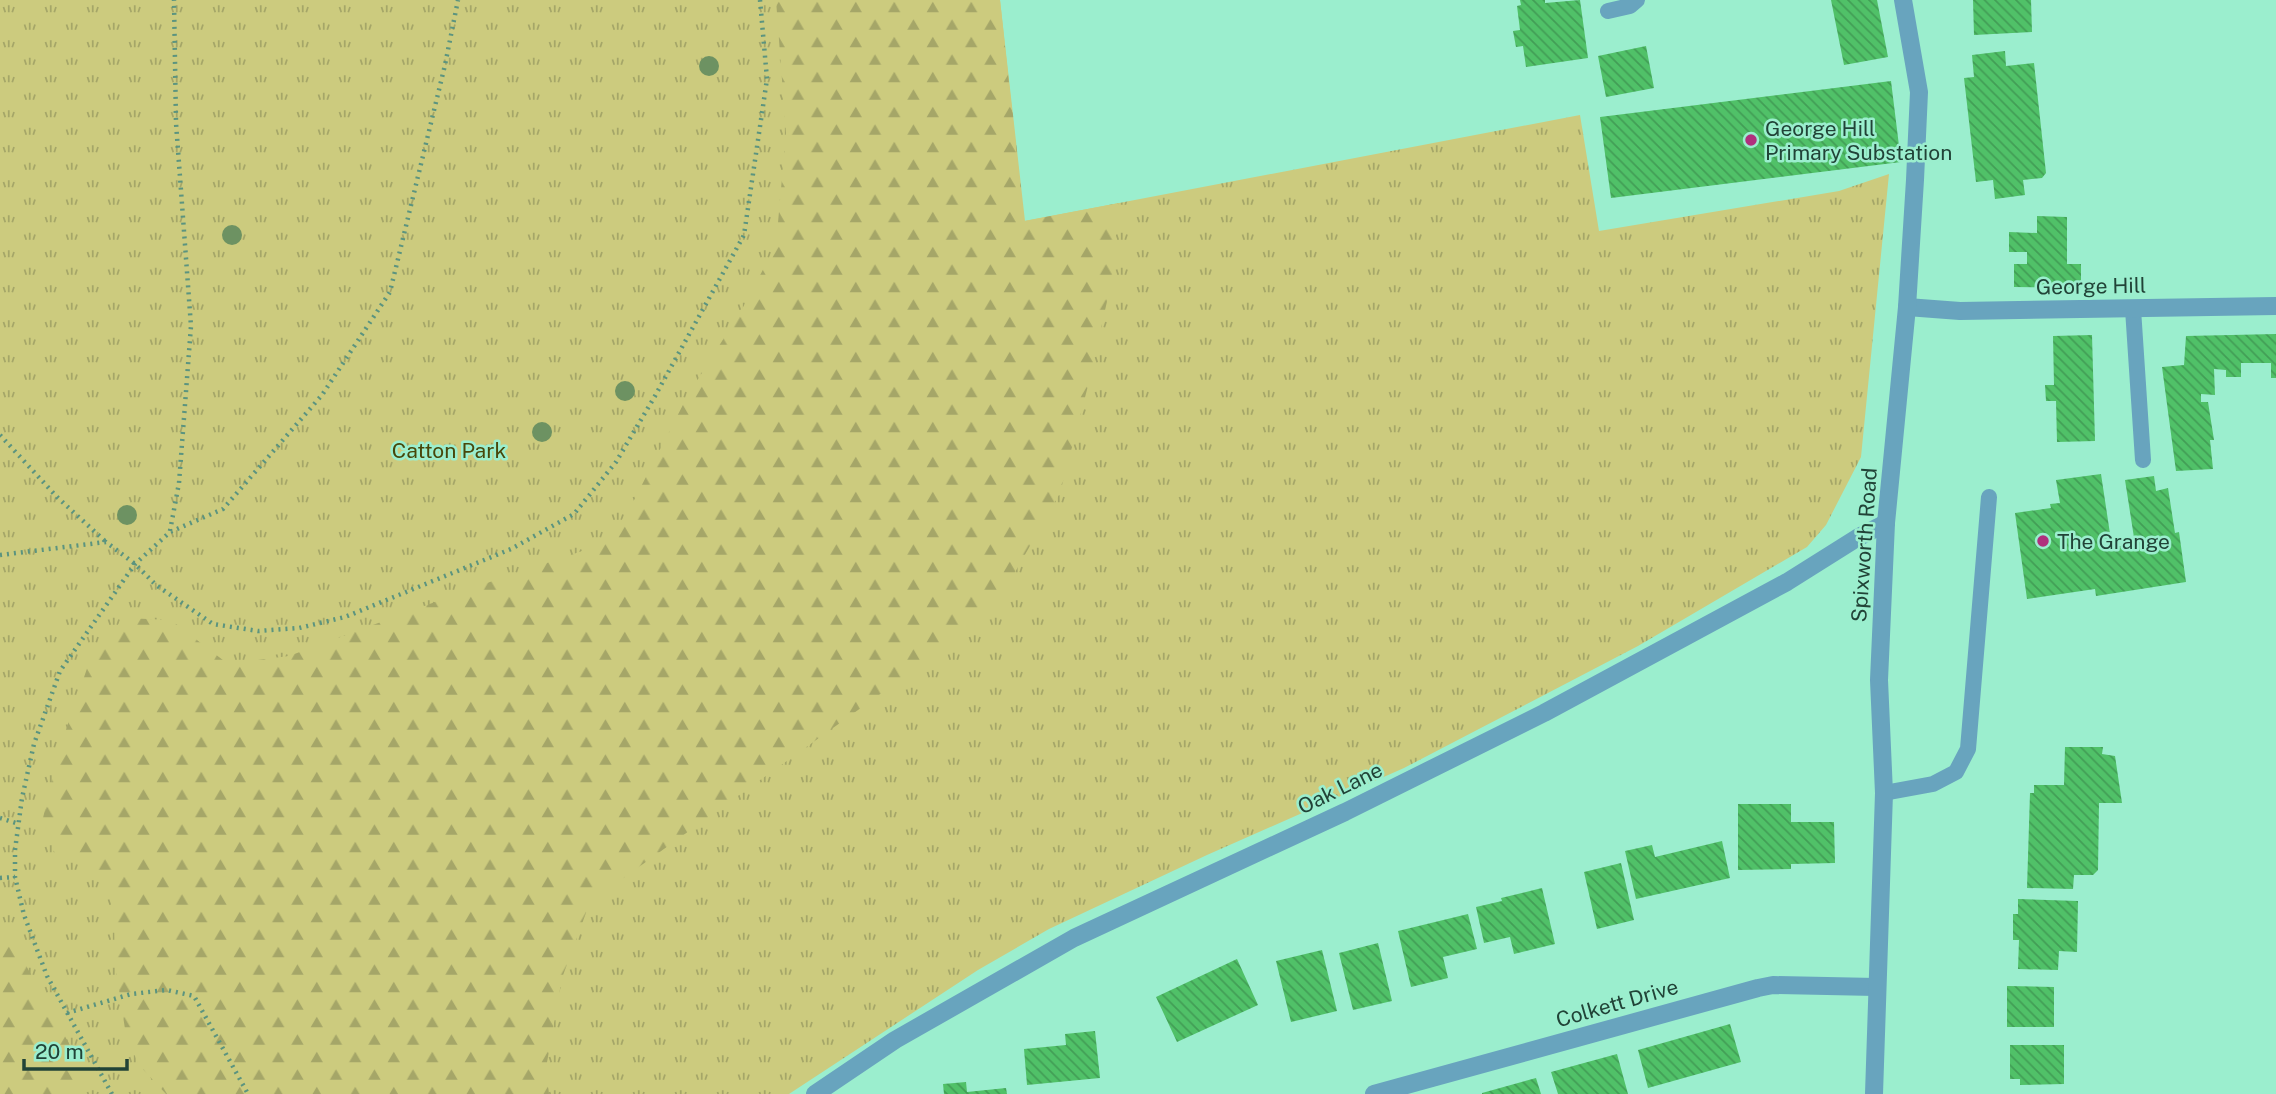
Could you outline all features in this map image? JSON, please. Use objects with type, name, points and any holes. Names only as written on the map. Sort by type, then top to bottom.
[{"type":"street","name":"Spixworth Road","points":[[1874,1094],[1884,793],[1879,680],[1886,523],[1907,307],[1919,92],[1903,0]]},
{"type":"street","name":"George Hill","points":[[1907,307],[1960,311],[2276,306]]},
{"type":"street","name":"Oak Lane","points":[[815,1094],[895,1040],[1074,937],[1345,812],[1544,713],[1787,582],[1886,523]]},
{"type":"street","name":"Colkett Drive","points":[[1374,1094],[1758,988],[1773,985],[1876,987]]},
{"type":"lane","points":[[1608,11],[1630,6],[1636,0]]},
{"type":"lane","points":[[2133,309],[2143,460]]},
{"type":"lane","points":[[1884,793],[1933,784],[1956,772],[1968,748],[1989,497]]},
{"type":"path","points":[[170,532],[179,483],[191,326],[176,123],[174,0]]},
{"type":"path","points":[[112,1094],[47,976],[24,915],[15,877],[15,850],[22,798],[34,744],[60,671],[135,564],[170,532],[223,509],[322,395],[390,292],[458,0]]},
{"type":"path","points":[[0,435],[57,497],[156,585],[213,624],[258,631],[299,628],[345,617],[511,549],[574,514],[616,462],[744,234],[768,79],[760,0]]},
{"type":"path","points":[[0,555],[106,542]]},
{"type":"path","points":[[0,818],[19,824]]},
{"type":"path","points":[[0,878],[15,877]]},
{"type":"path","points":[[67,1013],[131,994],[167,990],[194,996],[248,1094]]},
{"type":"green space","name":"Catton Park","points":[[0,0],[1000,0],[1025,221],[1580,115],[1599,231],[1839,191],[1889,174],[1861,457],[1826,525],[1807,547],[1638,646],[1404,768],[1207,855],[1049,929],[978,970],[789,1094],[0,1094]]},
{"type":"green space","points":[[776,0],[1000,0],[1024,221],[1119,203],[1112,279],[1060,493],[1010,581],[939,652],[590,902],[562,978],[546,1068],[549,1094],[166,1094],[138,1064],[125,1029],[115,963],[114,911],[104,879],[55,854],[43,818],[59,750],[92,654],[124,618],[171,620],[228,664],[289,656],[481,585],[603,544],[628,512],[688,395],[741,311],[776,245],[786,133]]},
{"type":"green space","points":[[0,922],[89,1080],[62,1094],[0,1094]]},
{"type":"building","points":[[1520,0],[1545,0],[1545,3],[1580,0],[1588,58],[1526,67],[1523,46],[1516,47],[1513,31],[1520,30],[1517,6],[1521,5]]},
{"type":"building","points":[[1831,0],[1877,0],[1888,57],[1844,65]]},
{"type":"building","points":[[1973,0],[2031,0],[2032,32],[1974,35]]},
{"type":"building","points":[[1646,46],[1654,88],[1606,97],[1598,56]]},
{"type":"building","points":[[2005,51],[2006,66],[2034,63],[2046,173],[2042,178],[2023,180],[2025,195],[1995,199],[1993,180],[1976,182],[1964,78],[1974,77],[1972,55]]},
{"type":"building","name":"George Hill Primary Substation","points":[[1891,81],[1901,162],[1611,198],[1600,117]]},
{"type":"building","points":[[2037,216],[2067,217],[2067,264],[2081,264],[2081,288],[2014,287],[2014,264],[2027,264],[2027,252],[2009,252],[2009,232],[2037,233]]},
{"type":"building","points":[[2276,334],[2276,378],[2271,378],[2271,363],[2241,363],[2241,377],[2226,377],[2226,370],[2214,369],[2215,395],[2201,394],[2201,402],[2208,402],[2214,440],[2210,440],[2213,469],[2176,471],[2162,367],[2184,365],[2186,336]]},
{"type":"building","points":[[2092,335],[2095,441],[2057,442],[2056,401],[2046,401],[2045,385],[2054,385],[2053,336]]},
{"type":"building","points":[[2101,474],[2112,547],[2135,544],[2125,480],[2154,476],[2156,491],[2168,488],[2175,533],[2179,532],[2186,582],[2096,596],[2095,589],[2027,599],[2015,513],[2051,508],[2050,504],[2060,503],[2056,480]]},
{"type":"building","points":[[2065,747],[2103,747],[2102,754],[2115,756],[2122,803],[2099,803],[2098,870],[2093,875],[2074,875],[2073,889],[2027,888],[2030,793],[2034,793],[2034,785],[2064,785]]},
{"type":"building","points":[[1738,804],[1791,804],[1791,822],[1834,822],[1835,863],[1791,864],[1791,869],[1738,870]]},
{"type":"building","points":[[1722,841],[1730,878],[1636,899],[1625,851],[1652,845],[1655,857]]},
{"type":"building","points":[[1621,863],[1634,920],[1597,929],[1584,872]]},
{"type":"building","points":[[1542,888],[1555,944],[1514,954],[1510,937],[1484,943],[1476,907]]},
{"type":"building","points":[[2018,899],[2078,901],[2077,952],[2059,951],[2058,970],[2018,969],[2019,940],[2013,940],[2013,914],[2018,914]]},
{"type":"building","points":[[1468,914],[1477,949],[1443,957],[1448,978],[1411,987],[1398,931]]},
{"type":"building","points":[[1378,943],[1392,1001],[1353,1010],[1339,953]]},
{"type":"building","points":[[1322,950],[1337,1011],[1291,1022],[1276,961]]},
{"type":"building","points":[[1237,959],[1258,1005],[1177,1042],[1156,997]]},
{"type":"building","points":[[2007,986],[2054,987],[2054,1027],[2007,1027]]},
{"type":"building","points":[[1730,1024],[1741,1062],[1648,1088],[1638,1050]]},
{"type":"building","points":[[1095,1031],[1100,1078],[1027,1085],[1024,1049],[1066,1045],[1065,1034]]},
{"type":"building","points":[[2010,1045],[2064,1045],[2064,1084],[2020,1085],[2020,1079],[2010,1079]]},
{"type":"building","points":[[1617,1054],[1628,1094],[1558,1094],[1551,1072]]},
{"type":"building","points":[[1536,1078],[1541,1094],[1482,1094],[1482,1093]]},
{"type":"building","points":[[966,1082],[967,1092],[1006,1088],[1007,1094],[944,1094],[943,1084]]},
{"type":"place","name":"George Hill Primary Substation","points":[[1751,140]]},
{"type":"place","name":"The Grange","points":[[2043,541]]}]
